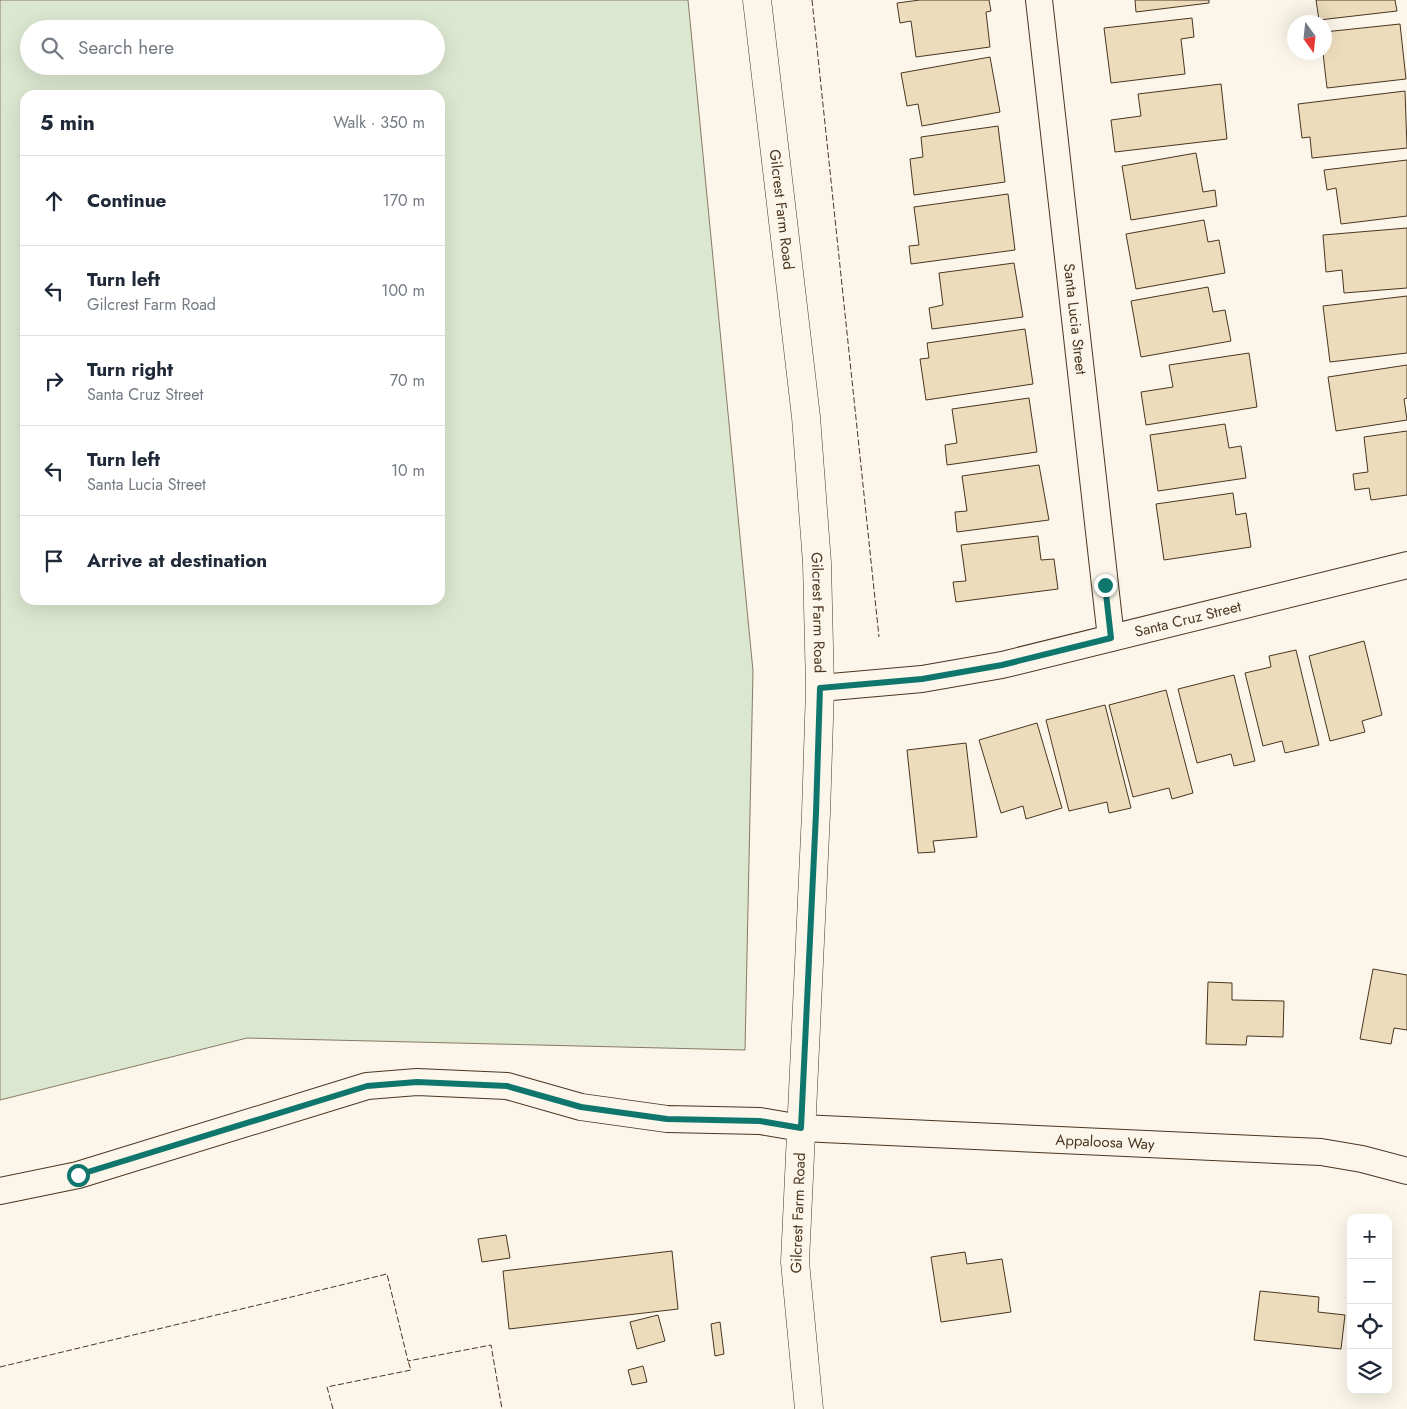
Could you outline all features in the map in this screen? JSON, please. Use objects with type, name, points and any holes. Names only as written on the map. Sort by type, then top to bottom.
[{"type":"main road","name":"Gilcrest Farm Road","points":[[757,0],[806,417],[817,563],[820,688],[795,1262],[809,1409]]},
{"type":"street","name":"Santa Lucia Street","points":[[1039,0],[1111,638]]},
{"type":"street","name":"Santa Cruz Street","points":[[820,688],[930,678],[1002,665],[1407,565]]},
{"type":"street","name":"Appaloosa Way","points":[[0,1191],[78,1175],[367,1086],[417,1082],[507,1086],[591,1108],[667,1119],[760,1121],[801,1128],[1321,1152],[1362,1159],[1407,1171]]},
{"type":"green space","points":[[0,0],[688,0],[753,671],[745,1050],[247,1038],[0,1100]]},
{"type":"building","points":[[920,0],[989,0],[991,11],[986,12],[990,47],[916,57],[911,21],[900,23],[897,3]]},
{"type":"building","points":[[1135,0],[1209,0],[1209,3],[1136,12]]},
{"type":"building","points":[[1316,0],[1395,0],[1397,11],[1332,18],[1332,15],[1318,15]]},
{"type":"building","points":[[1192,18],[1194,37],[1181,39],[1185,74],[1111,83],[1104,28]]},
{"type":"building","points":[[1400,24],[1406,79],[1327,88],[1324,60],[1332,60],[1332,31]]},
{"type":"building","points":[[990,57],[1000,112],[922,126],[918,104],[907,106],[901,73]]},
{"type":"building","points":[[1221,84],[1227,139],[1115,152],[1111,120],[1141,116],[1138,94]]},
{"type":"building","points":[[1405,91],[1407,148],[1312,158],[1310,137],[1302,138],[1298,104]]},
{"type":"building","points":[[998,126],[1005,182],[914,195],[910,159],[923,157],[921,137]]},
{"type":"building","points":[[1196,153],[1203,192],[1215,190],[1217,206],[1131,220],[1122,166]]},
{"type":"building","points":[[1407,160],[1407,216],[1341,224],[1336,188],[1327,190],[1324,170]]},
{"type":"building","points":[[1008,194],[1015,250],[911,264],[909,246],[919,245],[914,207]]},
{"type":"building","points":[[1204,220],[1208,242],[1219,240],[1225,273],[1136,289],[1126,234]]},
{"type":"building","points":[[1407,228],[1407,288],[1344,293],[1342,270],[1326,272],[1323,235]]},
{"type":"building","points":[[1014,263],[1023,317],[932,329],[929,308],[943,305],[939,273]]},
{"type":"building","points":[[1208,287],[1213,312],[1225,310],[1231,341],[1141,357],[1131,301]]},
{"type":"building","points":[[1407,296],[1407,353],[1330,362],[1323,306]]},
{"type":"building","points":[[1025,329],[1033,384],[926,400],[920,359],[929,358],[927,343]]},
{"type":"building","points":[[1249,353],[1257,407],[1146,425],[1141,392],[1173,387],[1169,365]]},
{"type":"building","points":[[1407,365],[1407,398],[1404,399],[1407,420],[1336,431],[1328,377]]},
{"type":"building","points":[[1029,398],[1037,452],[947,465],[945,445],[957,443],[952,409]]},
{"type":"building","points":[[1225,424],[1229,448],[1241,446],[1246,478],[1158,491],[1150,435]]},
{"type":"building","points":[[1407,431],[1407,495],[1371,500],[1369,488],[1355,490],[1353,474],[1368,472],[1364,437]]},
{"type":"building","points":[[1039,465],[1049,520],[957,532],[955,512],[967,511],[962,476]]},
{"type":"building","points":[[1233,493],[1236,515],[1246,513],[1251,547],[1164,560],[1156,504]]},
{"type":"building","points":[[1038,536],[1041,560],[1054,559],[1058,589],[956,602],[953,582],[966,581],[961,545]]},
{"type":"building","points":[[1364,641],[1382,715],[1362,721],[1365,732],[1330,741],[1309,656]]},
{"type":"building","points":[[1296,650],[1319,745],[1285,753],[1282,741],[1263,746],[1245,673],[1271,667],[1269,656]]},
{"type":"building","points":[[1234,675],[1255,761],[1234,766],[1231,754],[1197,763],[1178,689]]},
{"type":"building","points":[[1166,690],[1193,793],[1172,799],[1169,788],[1133,797],[1109,705]]},
{"type":"building","points":[[1105,705],[1131,808],[1109,813],[1107,802],[1069,811],[1046,720]]},
{"type":"building","points":[[1037,723],[1062,808],[1026,819],[1023,806],[1001,813],[979,740]]},
{"type":"building","points":[[966,743],[977,837],[933,841],[935,852],[918,853],[907,750]]},
{"type":"building","points":[[1373,969],[1407,975],[1407,1030],[1394,1028],[1391,1044],[1360,1039]]},
{"type":"building","points":[[1208,982],[1232,983],[1232,1000],[1284,1001],[1283,1037],[1247,1036],[1246,1045],[1206,1044]]},
{"type":"building","points":[[506,1235],[510,1258],[482,1262],[478,1239]]},
{"type":"building","points":[[672,1251],[678,1309],[509,1329],[503,1271]]},
{"type":"building","points":[[965,1252],[967,1264],[1002,1259],[1011,1312],[941,1322],[931,1257]]},
{"type":"building","points":[[1260,1291],[1319,1297],[1318,1312],[1345,1315],[1341,1349],[1254,1340]]},
{"type":"building","points":[[658,1315],[665,1341],[637,1349],[630,1322]]},
{"type":"building","points":[[720,1322],[724,1354],[715,1356],[711,1324]]},
{"type":"building","points":[[643,1366],[647,1382],[632,1385],[628,1370]]},
{"type":"fence","points":[[812,0],[879,637]]},
{"type":"fence","points":[[0,1367],[387,1274],[408,1361],[491,1345],[502,1409]]},
{"type":"fence","points":[[333,1409],[327,1387],[411,1370],[408,1361]]},
{"type":"route","points":[[78,1175],[367,1086],[417,1082],[507,1086],[581,1107],[667,1119],[760,1121],[801,1128],[820,688],[922,679],[1002,665],[1111,638],[1105,585]]}]
